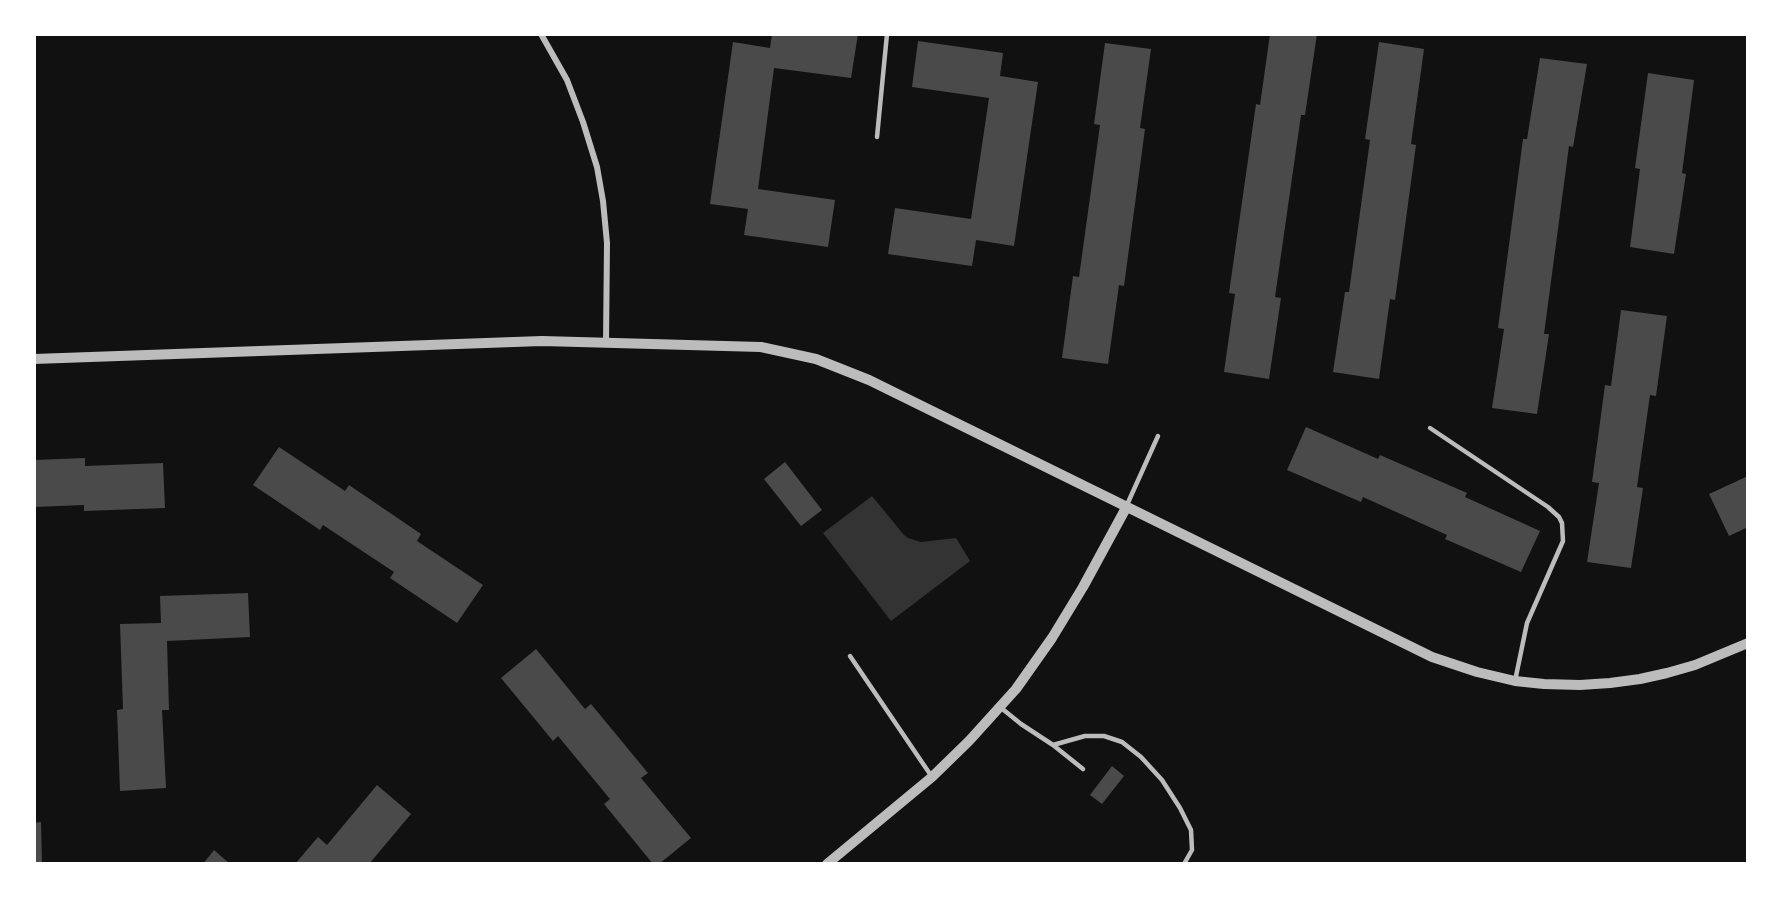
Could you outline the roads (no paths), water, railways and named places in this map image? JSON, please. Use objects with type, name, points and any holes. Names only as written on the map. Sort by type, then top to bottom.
[{"type":"street","points":[[541,34],[567,80],[584,122],[597,167],[607,243],[606,343]]},
{"type":"street","points":[[34,359],[531,341],[761,347],[830,363],[869,380],[1432,657],[1477,672],[1515,681],[1544,684],[1580,685],[1640,679],[1695,665],[1748,644]]},
{"type":"street","points":[[827,864],[932,777],[969,741],[1016,688],[1052,638],[1126,508]]},
{"type":"lane","points":[[877,137],[887,34]]},
{"type":"lane","points":[[1430,428],[1548,507],[1562,523],[1563,540],[1527,623],[1515,681]]},
{"type":"lane","points":[[1126,508],[1158,436]]},
{"type":"lane","points":[[850,656],[932,777]]},
{"type":"lane","points":[[1000,707],[1083,769]]},
{"type":"lane","points":[[1053,745],[1085,736],[1104,736],[1122,742],[1141,757],[1161,780],[1180,808],[1191,830],[1192,850],[1184,864]]}]
